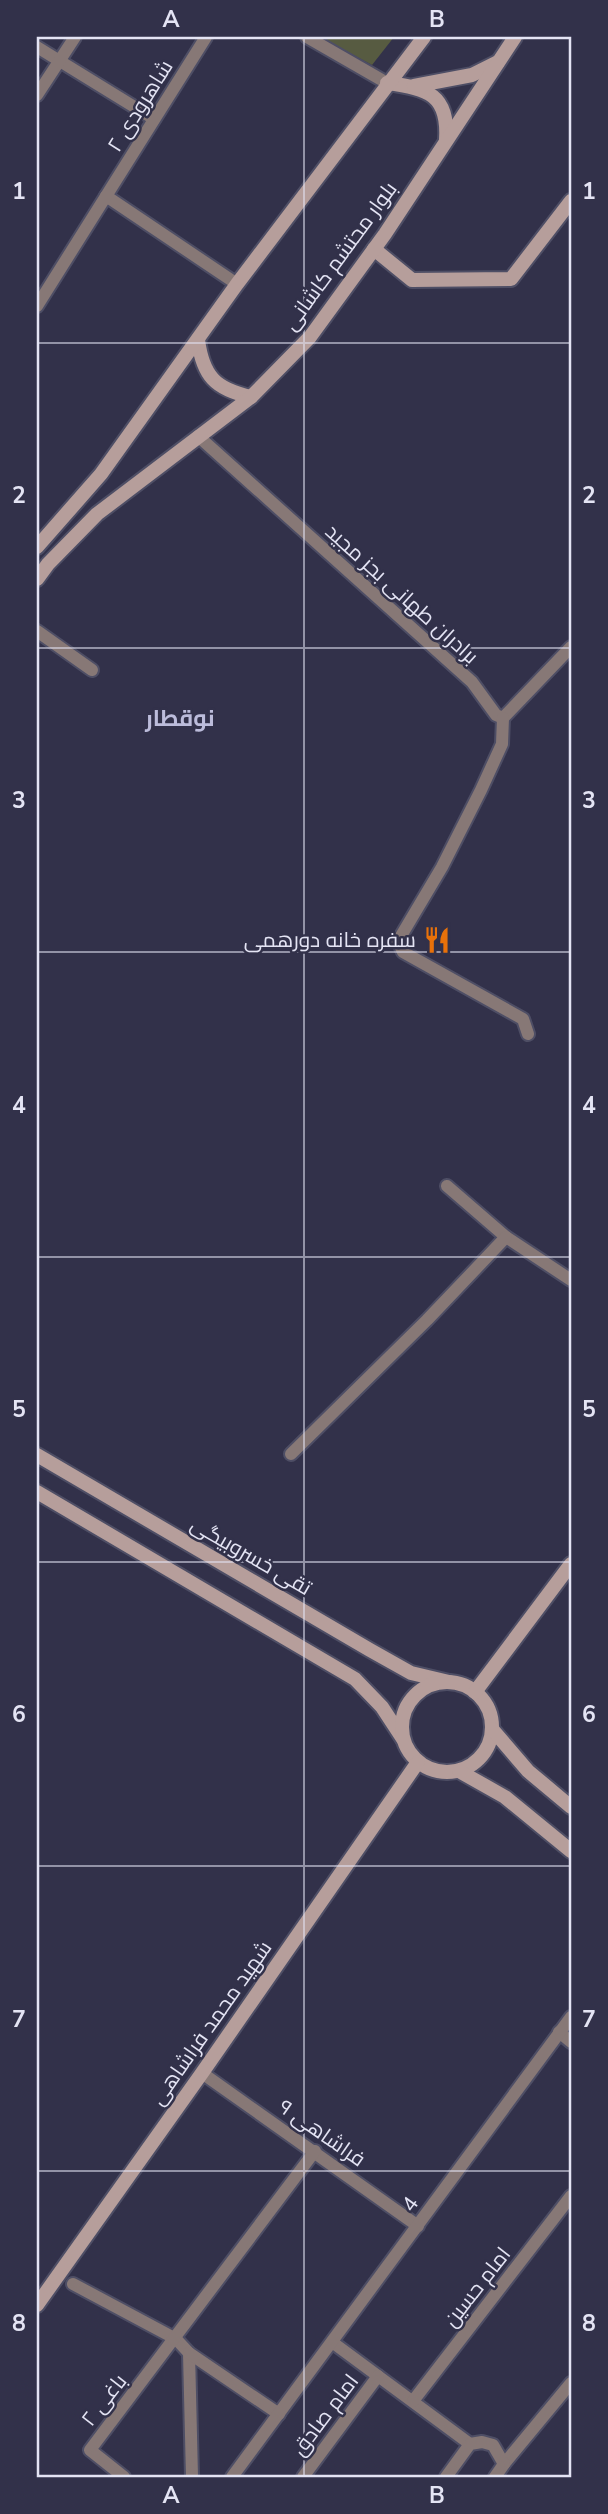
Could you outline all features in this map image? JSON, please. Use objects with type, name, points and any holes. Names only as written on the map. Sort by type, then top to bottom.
[{"type":"main road","points":[[37,547],[102,474],[237,284],[424,37]]},
{"type":"main road","name":"بلوار محتشم کاشانی","points":[[37,579],[97,514],[251,397],[310,337],[374,249],[515,37]]},
{"type":"main road","points":[[411,86],[472,75],[499,61]]},
{"type":"main road","points":[[387,83],[423,90],[444,109],[447,120],[446,142]]},
{"type":"main road","points":[[374,249],[412,280],[511,279],[571,201]]},
{"type":"main road","points":[[198,340],[201,361],[212,380],[229,392],[251,397]]},
{"type":"main road","name":"تقی خسروبیگی","points":[[37,1455],[411,1673],[449,1682]]},
{"type":"main road","points":[[37,1492],[355,1679],[382,1707],[418,1762],[437,1771],[458,1771],[482,1756],[492,1729],[487,1708],[475,1692],[449,1682],[435,1684],[411,1699],[401,1725],[403,1739]]},
{"type":"main road","points":[[475,1692],[571,1564]]},
{"type":"main road","points":[[492,1729],[528,1771],[571,1807]]},
{"type":"main road","name":"شهید محمد فراشاهی","points":[[37,2305],[418,1762]]},
{"type":"main road","points":[[458,1771],[505,1797],[571,1851]]},
{"type":"street","points":[[37,95],[75,37]]},
{"type":"street","name":"شاهرودی ۲","points":[[37,306],[206,37]]},
{"type":"street","points":[[307,37],[387,83]]},
{"type":"street","points":[[37,47],[154,119]]},
{"type":"street","points":[[106,196],[237,284]]},
{"type":"street","name":"برادران طهانی بجز مجید","points":[[198,436],[471,682],[496,715],[503,718]]},
{"type":"street","points":[[37,631],[92,670]]},
{"type":"street","points":[[528,1034],[523,1019],[403,952],[398,941],[442,867],[481,790],[502,744],[503,718],[571,647]]},
{"type":"street","points":[[447,1186],[506,1237],[571,1280]]},
{"type":"street","points":[[291,1454],[427,1320],[506,1237]]},
{"type":"street","name":"4","points":[[232,2477],[571,2017]]},
{"type":"street","points":[[559,2032],[571,2042]]},
{"type":"street","name":"فراشاهی ۹","points":[[202,2073],[418,2226]]},
{"type":"street","points":[[176,2339],[315,2151]]},
{"type":"street","name":"امام حسین","points":[[413,2401],[571,2196]]},
{"type":"street","points":[[73,2284],[176,2339],[189,2353],[279,2414]]},
{"type":"street","name":"باغی ۲","points":[[124,2477],[90,2450],[176,2339]]},
{"type":"street","points":[[332,2342],[470,2444]]},
{"type":"street","points":[[189,2353],[192,2477]]},
{"type":"street","name":"امام صادق","points":[[303,2477],[379,2376]]},
{"type":"street","points":[[495,2477],[571,2383]]},
{"type":"street","points":[[446,2477],[470,2444],[482,2442],[493,2445],[504,2464]]},
{"type":"green space","points":[[320,37],[394,37],[372,65]]},
{"type":"place","name":"سفره خانه دورهمی","points":[[437,940]]},
{"type":"district","name":"نوقطار","points":[[180,718]]}]
